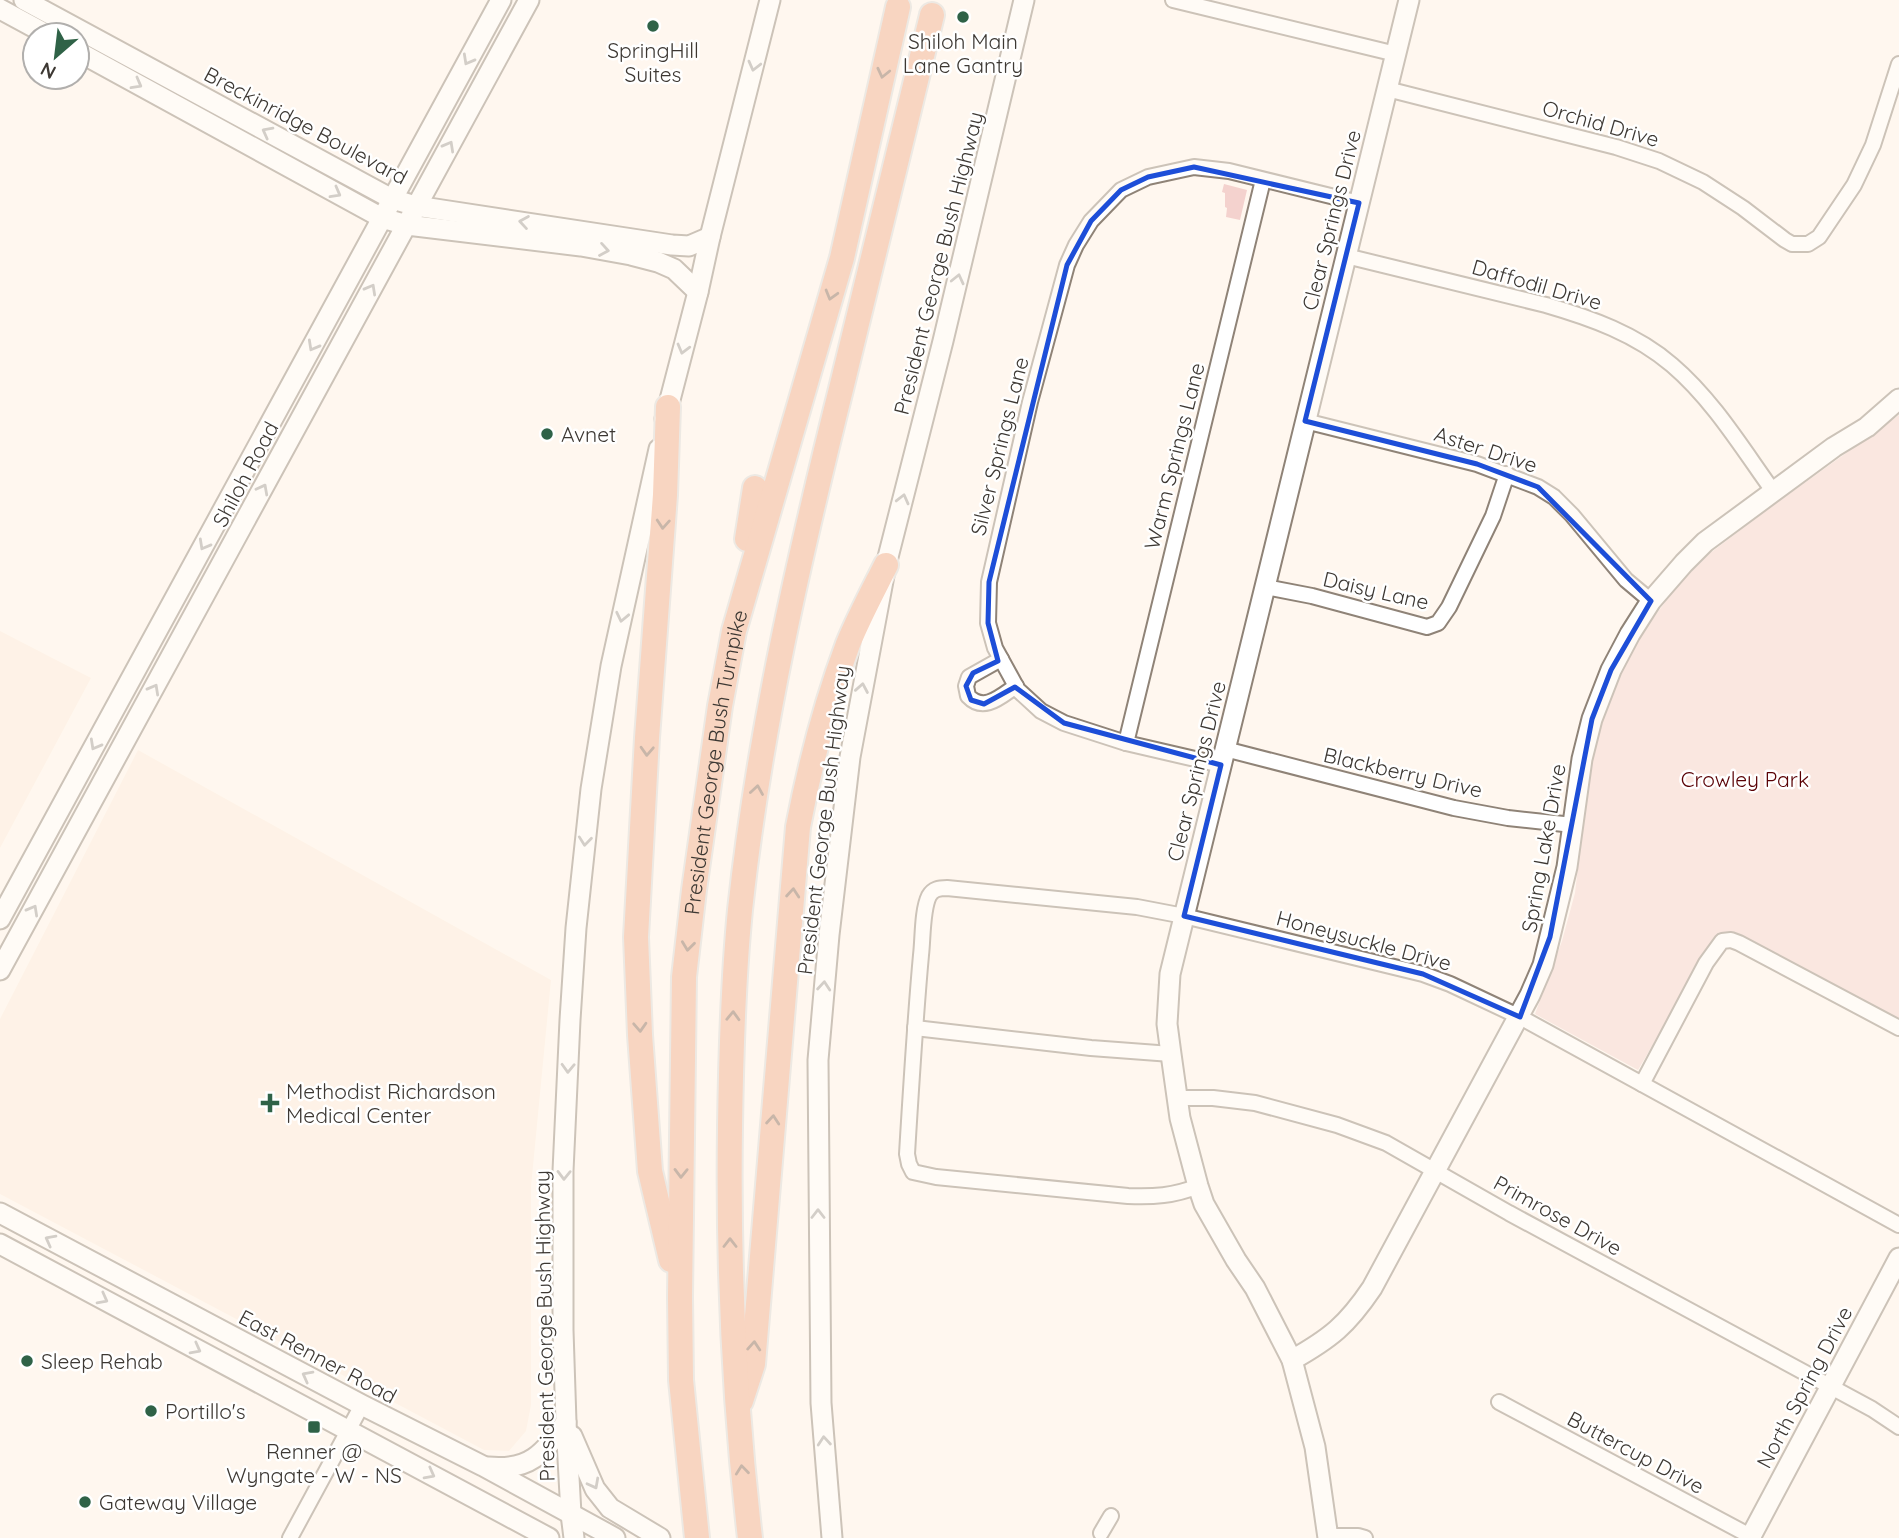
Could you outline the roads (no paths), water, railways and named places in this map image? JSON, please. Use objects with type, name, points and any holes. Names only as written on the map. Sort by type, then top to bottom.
[{"type":"highway","name":"President George Bush Turnpike","points":[[696,1530],[681,1380],[680,1297],[684,976],[694,890],[718,718],[734,631],[842,258],[899,3]]},
{"type":"highway","points":[[750,1538],[737,1412],[730,1254],[731,1078],[736,952],[750,831],[800,557],[934,8]]},
{"type":"highway","points":[[668,407],[665,495],[636,937],[650,1171],[680,1297]]},
{"type":"highway","points":[[734,631],[755,488]]},
{"type":"highway","points":[[737,1412],[753,1364],[798,827],[805,788],[831,690],[850,640],[886,565]]},
{"type":"main road","name":"Breckinridge Boulevard","points":[[24,0],[392,200],[574,238],[582,246],[658,262],[674,269],[698,292]]},
{"type":"main road","name":"Shiloh Road","points":[[0,919],[500,0]]},
{"type":"main road","name":"Shiloh Road","points":[[0,970],[529,0]]},
{"type":"main road","name":"President George Bush Highway","points":[[575,1538],[571,1514],[563,1330],[564,1171],[570,1020],[591,789],[611,666],[668,407],[771,0]]},
{"type":"main road","name":"President George Bush Highway","points":[[832,1538],[821,1404],[818,1060],[829,935],[850,757],[886,565],[943,341],[1024,0]]},
{"type":"main road","name":"Clear Springs Drive","points":[[1328,1537],[1315,1447],[1292,1360],[1255,1288],[1204,1204],[1198,1186],[1180,1118],[1167,1024],[1170,974],[1409,0]]},
{"type":"main road","points":[[0,9],[22,21]]},
{"type":"main road","name":"Breckinridge Boulevard","points":[[91,59],[382,218],[407,225],[672,246],[689,246],[710,237]]},
{"type":"main road","name":"Spring Lake Drive","points":[[1292,1360],[1340,1329],[1372,1288],[1520,1017],[1543,965],[1567,867],[1582,759],[1592,719],[1611,670],[1651,601],[1705,542],[1834,447],[1867,427],[1899,399]]},
{"type":"main road","points":[[122,695],[140,714]]},
{"type":"main road","name":"East Renner Road","points":[[0,1213],[615,1538]]},
{"type":"main road","points":[[0,1244],[549,1538]]},
{"type":"main road","name":"North Spring Drive","points":[[1752,1537],[1899,1258]]},
{"type":"main road","points":[[67,1280],[89,1275],[99,1265]]},
{"type":"main road","points":[[139,1318],[151,1307],[178,1308]]},
{"type":"main road","points":[[483,1466],[504,1468],[521,1465],[533,1459],[549,1446],[566,1422]]},
{"type":"main road","points":[[566,1422],[595,1489],[610,1508],[660,1538]]},
{"type":"street","points":[[1173,0],[1396,54]]},
{"type":"street","points":[[1895,93],[1899,64]]},
{"type":"street","name":"Orchid Drive","points":[[1387,89],[1616,147],[1659,161],[1703,182],[1793,244],[1808,244],[1819,237],[1854,185],[1895,93]]},
{"type":"street","name":"Silver Springs Lane","points":[[1223,757],[1126,743],[1064,723],[1041,711],[1016,687],[995,648],[988,623],[989,582],[1030,402],[1067,265],[1091,221],[1121,190],[1148,177],[1194,167],[1229,171],[1359,204]]},
{"type":"street","name":"Warm Springs Lane","points":[[1126,743],[1263,180]]},
{"type":"street","name":"Daffodil Drive","points":[[1346,256],[1546,305],[1616,329],[1671,364],[1699,391],[1773,491]]},
{"type":"street","name":"Aster Drive","points":[[1305,421],[1477,464],[1538,487],[1572,515],[1626,580],[1651,601]]},
{"type":"street","name":"Daisy Lane","points":[[1265,587],[1312,596],[1427,627],[1438,624],[1493,516],[1507,474]]},
{"type":"street","points":[[1001,659],[969,677],[966,686],[968,696],[979,704],[988,704],[1016,687]]},
{"type":"street","name":"Blackberry Drive","points":[[1223,757],[1454,808],[1507,818],[1573,825]]},
{"type":"street","name":"Honeysuckle Drive","points":[[915,1028],[927,900],[937,888],[1137,907],[1184,916],[1423,974],[1460,988],[1520,1017],[1899,1225]]},
{"type":"street","points":[[1642,1084],[1706,963],[1722,941],[1740,943],[1899,1028]]},
{"type":"street","points":[[1171,1054],[1091,1048],[915,1028],[907,1154],[909,1164],[913,1172],[936,1177],[1137,1196],[1180,1194],[1198,1186]]},
{"type":"street","name":"Primrose Drive","points":[[1177,1098],[1213,1098],[1255,1103],[1337,1125],[1385,1143],[1899,1427]]},
{"type":"street","name":"Buttercup Drive","points":[[1499,1402],[1752,1537]]},
{"type":"street","points":[[290,1538],[362,1405]]},
{"type":"street","points":[[1101,1533],[1111,1516]]},
{"type":"street","points":[[1328,1537],[1365,1538]]},
{"type":"place","name":"Shiloh Main Lane Gantry","points":[[963,17]]},
{"type":"place","name":"SpringHill Suites","points":[[653,26]]},
{"type":"place","name":"Avnet","points":[[547,434]]},
{"type":"place","name":"Methodist Richardson Medical Center","points":[[270,1103]]},
{"type":"place","name":"Sleep Rehab","points":[[27,1361]]},
{"type":"place","name":"Portillo's","points":[[151,1411]]},
{"type":"place","name":"Renner @ Wyngate - W - NS","points":[[314,1427]]},
{"type":"place","name":"Gateway Village","points":[[85,1502]]},
{"type":"park label","name":"Crowley Park","points":[[1745,779]]}]
